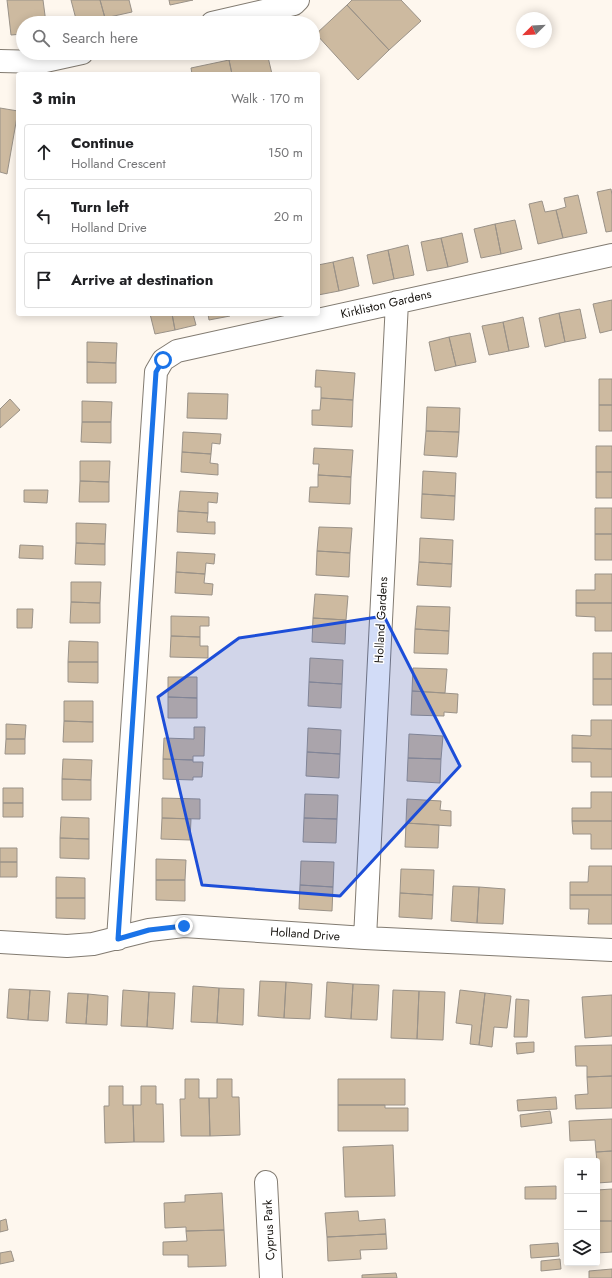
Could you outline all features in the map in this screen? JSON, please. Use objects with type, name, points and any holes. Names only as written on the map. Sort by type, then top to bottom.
[{"type":"street","points":[[242,16],[294,4],[298,0]]},
{"type":"street","points":[[0,61],[41,62],[50,60]]},
{"type":"street","name":"Kirkliston Gardens","points":[[118,939],[156,372],[163,360],[177,351],[612,255]]},
{"type":"street","name":"Holland Gardens","points":[[365,938],[397,302]]},
{"type":"street","name":"Holland Drive","points":[[0,942],[67,946],[93,944],[118,939],[149,930],[184,926],[365,938],[612,950]]},
{"type":"street","name":"Cyprus Park","points":[[266,1182],[271,1278]]},
{"type":"highlighted area","points":[[384,616],[460,766],[340,896],[202,885],[158,697],[239,638]]},
{"type":"building","points":[[7,0],[43,0],[45,16],[16,16],[16,35],[11,35]]},
{"type":"building","points":[[71,0],[100,0],[104,16],[75,16]]},
{"type":"building","points":[[100,0],[129,0],[132,12],[114,16],[104,16]]},
{"type":"building","points":[[169,0],[193,0],[170,5]]},
{"type":"building","points":[[352,0],[401,0],[421,21],[389,50],[347,5]]},
{"type":"building","points":[[347,5],[389,50],[358,80],[320,38],[320,30]]},
{"type":"building","points":[[229,60],[269,60],[272,72],[232,72]]},
{"type":"building","points":[[229,60],[232,72],[192,72],[191,68]]},
{"type":"building","points":[[0,108],[16,111],[16,122],[7,174],[0,172]]},
{"type":"building","points":[[611,189],[612,231],[606,232],[597,192]]},
{"type":"building","points":[[578,195],[587,233],[563,238],[556,210],[566,207],[564,198]]},
{"type":"building","points":[[542,201],[545,212],[556,210],[563,238],[538,244],[529,204]]},
{"type":"building","points":[[515,220],[522,249],[501,254],[495,224]]},
{"type":"building","points":[[495,224],[501,254],[481,258],[474,229]]},
{"type":"building","points":[[462,233],[468,262],[448,267],[441,238]]},
{"type":"building","points":[[441,238],[448,267],[427,271],[421,242]]},
{"type":"building","points":[[408,245],[414,275],[394,279],[388,250]]},
{"type":"building","points":[[388,250],[394,279],[373,284],[367,255]]},
{"type":"building","points":[[353,257],[359,286],[339,291],[333,262]]},
{"type":"building","points":[[333,262],[339,291],[320,295],[320,265]]},
{"type":"building","points":[[612,300],[612,330],[600,333],[593,304]]},
{"type":"building","points":[[580,309],[586,338],[565,342],[559,313]]},
{"type":"building","points":[[559,313],[565,342],[545,347],[539,318]]},
{"type":"building","points":[[150,316],[172,316],[175,330],[155,334]]},
{"type":"building","points":[[172,316],[194,316],[196,325],[175,330]]},
{"type":"building","points":[[208,316],[230,316],[209,320]]},
{"type":"building","points":[[523,317],[529,347],[509,351],[503,322]]},
{"type":"building","points":[[503,322],[509,351],[489,355],[482,326]]},
{"type":"building","points":[[470,333],[476,362],[456,366],[449,337]]},
{"type":"building","points":[[449,337],[456,366],[435,371],[429,342]]},
{"type":"building","points":[[87,342],[117,343],[116,363],[87,362]]},
{"type":"building","points":[[87,362],[116,363],[116,383],[87,383]]},
{"type":"building","points":[[316,370],[355,373],[353,400],[321,398],[321,387],[315,387]]},
{"type":"building","points":[[599,379],[612,379],[612,405],[599,405]]},
{"type":"building","points":[[188,393],[228,394],[227,419],[187,418]]},
{"type":"building","points":[[321,398],[353,400],[352,427],[312,425],[312,410],[320,410]]},
{"type":"building","points":[[10,399],[20,410],[0,428],[0,409]]},
{"type":"building","points":[[82,401],[112,402],[111,422],[82,422]]},
{"type":"building","points":[[599,405],[612,405],[612,431],[599,431]]},
{"type":"building","points":[[427,407],[460,408],[459,432],[426,431]]},
{"type":"building","points":[[82,422],[111,422],[111,443],[81,442]]},
{"type":"building","points":[[426,431],[459,432],[457,457],[424,455]]},
{"type":"building","points":[[183,432],[221,434],[220,444],[212,443],[211,454],[182,452]]},
{"type":"building","points":[[596,446],[612,446],[612,472],[596,472]]},
{"type":"building","points":[[314,448],[353,450],[351,477],[318,475],[319,464],[313,464]]},
{"type":"building","points":[[182,452],[211,454],[210,463],[218,464],[218,475],[181,472]]},
{"type":"building","points":[[80,461],[110,461],[109,482],[80,481]]},
{"type":"building","points":[[423,471],[456,473],[455,496],[422,494]]},
{"type":"building","points":[[596,472],[612,472],[612,498],[596,498]]},
{"type":"building","points":[[318,475],[351,477],[350,504],[309,502],[310,487],[318,487]]},
{"type":"building","points":[[80,481],[109,482],[109,502],[79,502]]},
{"type":"building","points":[[24,490],[48,490],[47,503],[24,502]]},
{"type":"building","points":[[180,491],[218,493],[217,503],[208,502],[208,513],[178,511]]},
{"type":"building","points":[[422,494],[455,496],[454,520],[421,518]]},
{"type":"building","points":[[595,508],[612,508],[612,534],[595,534]]},
{"type":"building","points":[[178,511],[208,513],[207,522],[215,522],[215,534],[177,532]]},
{"type":"building","points":[[76,523],[106,524],[105,544],[76,543]]},
{"type":"building","points":[[319,527],[352,528],[350,553],[317,551]]},
{"type":"building","points":[[595,534],[612,534],[612,560],[595,560]]},
{"type":"building","points":[[420,538],[453,540],[452,564],[419,562]]},
{"type":"building","points":[[76,543],[105,544],[105,565],[75,564]]},
{"type":"building","points":[[20,545],[43,546],[43,559],[19,558]]},
{"type":"building","points":[[317,551],[350,553],[349,577],[316,575]]},
{"type":"building","points":[[177,552],[215,554],[214,564],[206,563],[205,574],[176,572]]},
{"type":"building","points":[[419,562],[452,564],[451,587],[417,585]]},
{"type":"building","points":[[176,572],[205,574],[204,583],[213,584],[212,595],[175,593]]},
{"type":"building","points":[[595,574],[612,574],[612,603],[576,603],[576,590],[595,590]]},
{"type":"building","points":[[71,582],[101,582],[100,603],[71,602]]},
{"type":"building","points":[[315,594],[348,596],[346,620],[313,618]]},
{"type":"building","points":[[71,602],[100,603],[100,623],[70,623]]},
{"type":"building","points":[[576,603],[612,603],[612,631],[595,631],[595,617],[576,616]]},
{"type":"building","points":[[417,606],[450,607],[449,631],[415,629]]},
{"type":"building","points":[[17,609],[33,609],[32,628],[17,628]]},
{"type":"building","points":[[171,616],[209,617],[209,626],[200,626],[200,637],[171,636]]},
{"type":"building","points":[[313,618],[346,620],[345,644],[312,642]]},
{"type":"building","points":[[415,629],[449,631],[448,654],[414,653]]},
{"type":"building","points":[[171,636],[200,637],[200,646],[208,646],[208,658],[170,657]]},
{"type":"building","points":[[69,641],[98,642],[98,662],[68,662]]},
{"type":"building","points":[[593,653],[612,653],[612,679],[593,679]]},
{"type":"building","points":[[310,658],[343,660],[342,684],[309,682]]},
{"type":"building","points":[[68,662],[98,662],[98,683],[68,682]]},
{"type":"building","points":[[413,668],[447,669],[445,693],[412,691]]},
{"type":"building","points":[[168,677],[197,677],[197,698],[168,697]]},
{"type":"building","points":[[593,679],[612,679],[612,705],[593,705]]},
{"type":"building","points":[[309,682],[342,684],[341,708],[308,706]]},
{"type":"building","points":[[412,691],[458,694],[457,713],[444,712],[444,716],[411,715]]},
{"type":"building","points":[[168,697],[197,698],[197,718],[168,718]]},
{"type":"building","points":[[64,701],[93,701],[93,722],[64,721]]},
{"type":"building","points":[[591,720],[612,720],[612,749],[572,748],[572,735],[591,736]]},
{"type":"building","points":[[64,721],[93,722],[93,742],[63,742]]},
{"type":"building","points":[[6,724],[26,725],[25,739],[6,739]]},
{"type":"building","points":[[194,727],[205,727],[204,756],[193,756],[193,760],[163,759],[164,738],[194,739]]},
{"type":"building","points":[[308,728],[341,730],[340,754],[307,752]]},
{"type":"building","points":[[409,734],[443,736],[441,759],[408,758]]},
{"type":"building","points":[[6,739],[25,739],[25,754],[5,754]]},
{"type":"building","points":[[572,748],[612,749],[612,777],[591,777],[591,762],[572,762]]},
{"type":"building","points":[[307,752],[340,754],[339,778],[306,776]]},
{"type":"building","points":[[408,758],[441,759],[440,783],[407,781]]},
{"type":"building","points":[[63,759],[92,760],[91,780],[62,779]]},
{"type":"building","points":[[163,759],[193,760],[193,762],[203,762],[202,777],[193,777],[193,780],[163,779]]},
{"type":"building","points":[[62,779],[91,780],[91,800],[62,800]]},
{"type":"building","points":[[3,788],[23,788],[23,803],[3,803]]},
{"type":"building","points":[[591,792],[612,792],[612,821],[572,821],[572,808],[591,808]]},
{"type":"building","points":[[305,794],[338,795],[337,819],[304,818]]},
{"type":"building","points":[[162,798],[200,799],[200,819],[162,818]]},
{"type":"building","points":[[407,799],[441,801],[440,810],[451,811],[451,826],[406,823]]},
{"type":"building","points":[[3,803],[23,803],[23,817],[3,817]]},
{"type":"building","points":[[61,817],[89,818],[89,839],[60,838]]},
{"type":"building","points":[[162,818],[191,819],[190,840],[161,839]]},
{"type":"building","points":[[304,818],[337,819],[336,843],[303,842]]},
{"type":"building","points":[[572,821],[612,821],[612,849],[591,849],[591,834],[573,834]]},
{"type":"building","points":[[406,823],[439,825],[438,848],[405,847]]},
{"type":"building","points":[[60,838],[89,839],[89,859],[60,858]]},
{"type":"building","points":[[0,848],[17,848],[17,862],[0,862]]},
{"type":"building","points":[[156,859],[186,860],[185,880],[156,880]]},
{"type":"building","points":[[301,861],[334,862],[333,887],[300,885]]},
{"type":"building","points":[[0,862],[17,862],[17,877],[0,877]]},
{"type":"building","points":[[589,866],[612,866],[612,895],[570,895],[570,882],[588,882]]},
{"type":"building","points":[[401,869],[434,870],[433,895],[400,893]]},
{"type":"building","points":[[56,877],[85,878],[85,898],[56,898]]},
{"type":"building","points":[[156,880],[185,880],[185,901],[156,900]]},
{"type":"building","points":[[300,885],[333,887],[332,911],[299,909]]},
{"type":"building","points":[[453,886],[479,887],[477,923],[451,921]]},
{"type":"building","points":[[479,887],[505,889],[503,924],[477,923]]},
{"type":"building","points":[[400,893],[433,895],[432,919],[399,917]]},
{"type":"building","points":[[570,895],[612,895],[612,924],[588,924],[589,909],[570,909]]},
{"type":"building","points":[[56,898],[85,898],[85,919],[56,918]]},
{"type":"building","points":[[260,981],[286,982],[284,1018],[258,1016]]},
{"type":"building","points":[[286,982],[312,984],[310,1019],[284,1018]]},
{"type":"building","points":[[327,982],[353,984],[351,1019],[325,1017]]},
{"type":"building","points":[[353,984],[379,985],[377,1020],[351,1019]]},
{"type":"building","points":[[193,986],[219,988],[217,1023],[191,1022]]},
{"type":"building","points":[[219,988],[244,989],[243,1025],[217,1023]]},
{"type":"building","points":[[9,989],[30,990],[28,1020],[7,1018]]},
{"type":"building","points":[[30,990],[50,991],[48,1021],[28,1020]]},
{"type":"building","points":[[123,990],[149,992],[147,1027],[121,1026]]},
{"type":"building","points":[[393,990],[419,991],[417,1039],[391,1038]]},
{"type":"building","points":[[460,990],[485,993],[479,1045],[470,1044],[472,1025],[456,1023]]},
{"type":"building","points":[[419,991],[445,992],[443,1040],[417,1039]]},
{"type":"building","points":[[149,992],[175,993],[173,1029],[147,1027]]},
{"type":"building","points":[[68,993],[88,994],[86,1024],[66,1023]]},
{"type":"building","points":[[485,993],[511,996],[507,1028],[494,1027],[492,1047],[479,1045]]},
{"type":"building","points":[[88,994],[108,996],[107,1025],[86,1024]]},
{"type":"building","points":[[612,995],[612,1036],[585,1038],[582,997]]},
{"type":"building","points":[[516,999],[529,1000],[527,1037],[514,1037]]},
{"type":"building","points":[[534,1042],[534,1052],[517,1054],[516,1043]]},
{"type":"building","points":[[612,1045],[612,1076],[587,1077],[587,1066],[576,1066],[575,1046]]},
{"type":"building","points":[[612,1076],[612,1108],[576,1109],[575,1095],[588,1094],[587,1077]]},
{"type":"building","points":[[185,1079],[199,1079],[199,1098],[209,1098],[210,1136],[181,1136],[180,1099],[185,1099]]},
{"type":"building","points":[[217,1079],[232,1079],[232,1097],[239,1097],[240,1135],[210,1136],[209,1098],[217,1098]]},
{"type":"building","points":[[338,1079],[405,1079],[405,1105],[338,1105]]},
{"type":"building","points":[[109,1086],[123,1086],[123,1105],[133,1105],[134,1142],[105,1143],[104,1106],[109,1106]]},
{"type":"building","points":[[141,1086],[156,1086],[156,1104],[163,1104],[164,1142],[134,1142],[133,1105],[141,1105]]},
{"type":"building","points":[[556,1097],[557,1109],[518,1111],[517,1100]]},
{"type":"building","points":[[338,1105],[385,1105],[385,1108],[408,1108],[408,1131],[338,1131]]},
{"type":"building","points":[[550,1111],[552,1123],[521,1127],[520,1115]]},
{"type":"building","points":[[612,1119],[612,1151],[596,1152],[595,1140],[570,1141],[569,1121]]},
{"type":"building","points":[[393,1145],[395,1196],[345,1197],[343,1147]]},
{"type":"building","points":[[612,1151],[612,1182],[600,1183],[600,1158],[597,1158],[596,1152]]},
{"type":"building","points":[[556,1186],[556,1199],[525,1199],[525,1187]]},
{"type":"building","points":[[612,1189],[612,1221],[600,1221],[600,1190]]},
{"type":"building","points":[[222,1193],[224,1230],[186,1231],[186,1227],[165,1228],[164,1203],[185,1202],[185,1195]]},
{"type":"building","points":[[358,1211],[359,1221],[385,1219],[386,1234],[327,1237],[325,1213]]},
{"type":"building","points":[[6,1219],[8,1230],[0,1232],[0,1221]]},
{"type":"building","points":[[600,1221],[612,1221],[612,1252],[600,1253]]},
{"type":"building","points":[[224,1230],[226,1266],[188,1267],[188,1255],[163,1255],[163,1242],[187,1241],[186,1231]]},
{"type":"building","points":[[386,1234],[387,1249],[360,1250],[361,1259],[328,1261],[327,1237]]},
{"type":"building","points":[[558,1243],[559,1256],[531,1258],[530,1245]]},
{"type":"building","points":[[11,1251],[14,1261],[0,1264],[0,1253]]},
{"type":"building","points":[[560,1259],[561,1269],[541,1271],[541,1261]]},
{"type":"building","points":[[612,1269],[612,1278],[589,1278],[589,1271]]},
{"type":"building","points":[[396,1273],[397,1278],[362,1278],[362,1275]]},
{"type":"route","points":[[163,360],[156,372],[118,939],[149,930],[184,926]]}]
